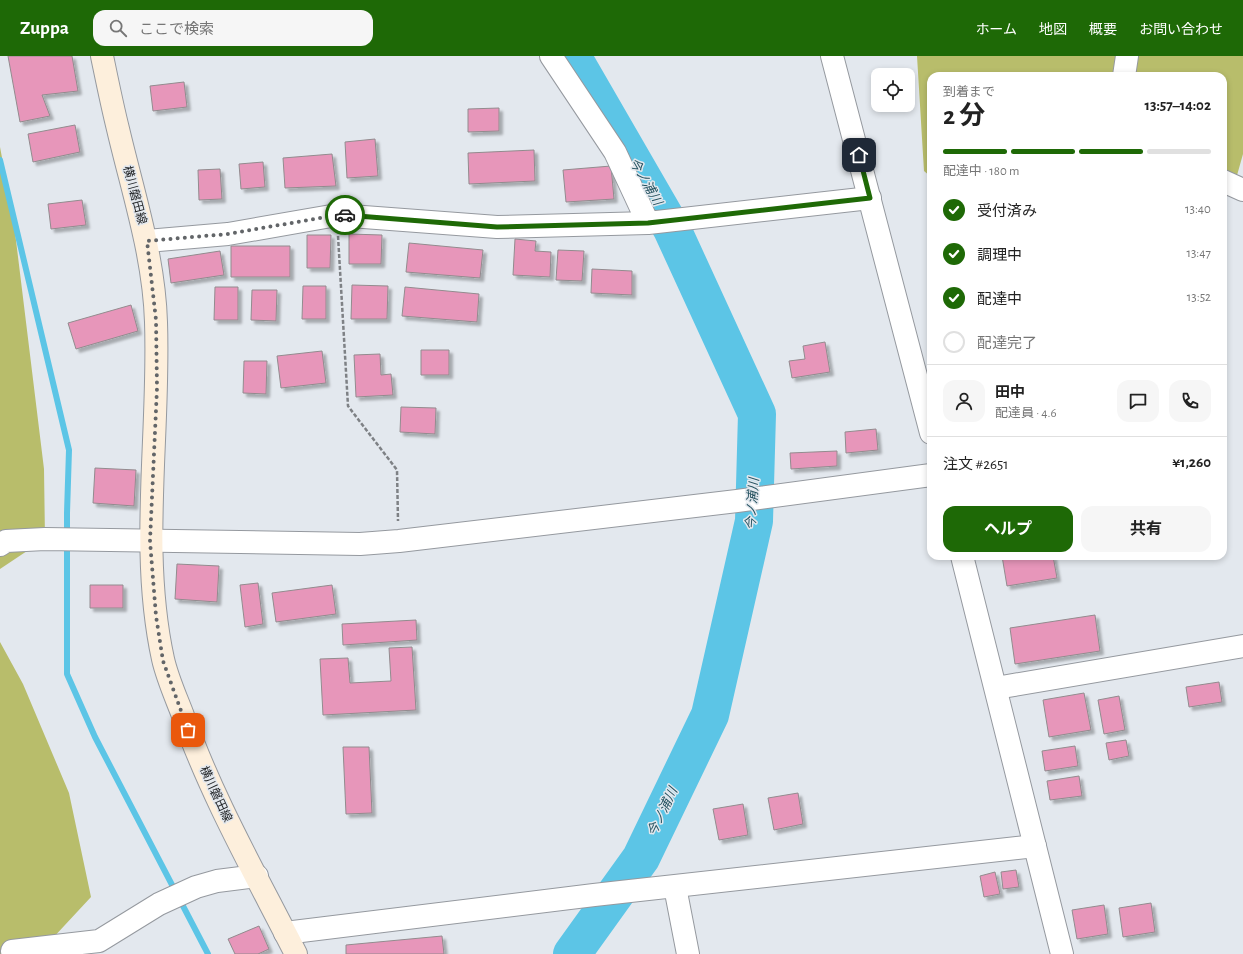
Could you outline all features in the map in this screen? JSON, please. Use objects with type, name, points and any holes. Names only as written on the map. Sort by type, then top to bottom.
[{"type":"main road","name":"横川磐田線","points":[[102,56],[117,128],[147,241],[156,320],[157,388],[150,541],[156,616],[163,661],[193,744],[227,818],[296,954]]},
{"type":"street","points":[[551,56],[615,152],[648,223]]},
{"type":"street","points":[[832,56],[927,418]]},
{"type":"street","points":[[1125,72],[1127,56]]},
{"type":"street","points":[[1227,183],[1243,190]]},
{"type":"street","points":[[147,241],[228,234],[337,215],[497,227],[648,223],[870,198]]},
{"type":"street","points":[[0,545],[6,541],[45,539],[82,541],[352,544],[399,541],[737,501],[927,476]]},
{"type":"street","points":[[963,560],[1062,954]]},
{"type":"street","points":[[996,688],[1243,646]]},
{"type":"street","points":[[286,933],[594,895],[1034,846]]},
{"type":"street","points":[[12,951],[99,941],[159,904],[196,886],[217,881],[257,876]]},
{"type":"street","points":[[675,887],[688,954]]},
{"type":"path","points":[[337,215],[348,406],[397,470],[399,541]]},
{"type":"green space","points":[[917,56],[1243,56],[1243,154],[1234,186],[1227,192],[1227,72],[927,72],[927,174],[924,171]]},
{"type":"green space","points":[[0,147],[13,216],[44,469],[45,539],[0,569]]},
{"type":"green space","points":[[0,642],[23,684],[69,793],[91,897],[38,954],[0,954]]},
{"type":"building","points":[[8,56],[72,56],[78,91],[42,95],[50,116],[20,122]]},
{"type":"building","points":[[184,82],[187,107],[153,111],[150,86]]},
{"type":"building","points":[[499,108],[499,131],[468,132],[468,109]]},
{"type":"building","points":[[75,125],[80,152],[33,162],[28,134]]},
{"type":"building","points":[[375,139],[378,176],[347,178],[345,142]]},
{"type":"building","points":[[534,150],[535,181],[469,184],[468,153]]},
{"type":"building","points":[[332,154],[336,186],[285,188],[283,158]]},
{"type":"building","points":[[263,162],[265,187],[241,189],[239,164]]},
{"type":"building","points":[[611,166],[614,199],[566,202],[563,170]]},
{"type":"building","points":[[220,169],[222,199],[199,200],[198,170]]},
{"type":"building","points":[[82,200],[86,225],[51,229],[48,204]]},
{"type":"building","points":[[349,234],[382,235],[381,264],[349,264]]},
{"type":"building","points":[[307,235],[331,235],[330,268],[307,268]]},
{"type":"building","points":[[515,239],[536,241],[535,251],[551,252],[550,277],[513,275]]},
{"type":"building","points":[[409,243],[483,250],[480,278],[406,272]]},
{"type":"building","points":[[231,246],[290,246],[290,277],[231,277]]},
{"type":"building","points":[[558,250],[584,251],[582,281],[556,280]]},
{"type":"building","points":[[220,251],[224,275],[171,283],[168,259]]},
{"type":"building","points":[[592,269],[632,271],[632,295],[591,293]]},
{"type":"building","points":[[352,285],[388,286],[387,319],[351,319]]},
{"type":"building","points":[[303,286],[326,286],[326,319],[302,319]]},
{"type":"building","points":[[215,287],[238,287],[238,320],[214,320]]},
{"type":"building","points":[[405,287],[479,294],[477,322],[402,316]]},
{"type":"building","points":[[252,290],[277,290],[276,321],[251,320]]},
{"type":"building","points":[[131,305],[138,331],[76,349],[68,323]]},
{"type":"building","points":[[825,342],[830,372],[792,378],[789,361],[805,359],[803,346]]},
{"type":"building","points":[[421,350],[449,350],[449,375],[421,375]]},
{"type":"building","points":[[322,351],[326,383],[281,388],[277,356]]},
{"type":"building","points":[[380,354],[381,375],[391,374],[393,395],[356,397],[354,355]]},
{"type":"building","points":[[244,361],[267,361],[266,394],[243,393]]},
{"type":"building","points":[[401,407],[436,408],[435,434],[400,432]]},
{"type":"building","points":[[876,429],[878,450],[846,453],[845,432]]},
{"type":"building","points":[[837,451],[837,466],[791,469],[790,453]]},
{"type":"building","points":[[95,468],[136,470],[134,506],[93,503]]},
{"type":"building","points":[[1003,560],[1054,560],[1057,578],[1007,586]]},
{"type":"building","points":[[177,564],[219,566],[217,602],[175,599]]},
{"type":"building","points":[[258,583],[263,624],[245,627],[240,585]]},
{"type":"building","points":[[90,585],[123,585],[123,608],[90,608]]},
{"type":"building","points":[[332,585],[336,614],[276,622],[272,593]]},
{"type":"building","points":[[1095,615],[1100,651],[1015,664],[1010,628]]},
{"type":"building","points":[[416,620],[417,640],[343,645],[342,624]]},
{"type":"building","points":[[412,647],[416,710],[323,715],[320,659],[348,658],[350,683],[391,681],[389,648]]},
{"type":"building","points":[[1219,682],[1222,702],[1189,707],[1186,687]]},
{"type":"building","points":[[1084,693],[1091,730],[1049,737],[1043,700]]},
{"type":"building","points":[[1119,696],[1125,730],[1104,734],[1098,700]]},
{"type":"building","points":[[1126,740],[1129,756],[1109,760],[1106,743]]},
{"type":"building","points":[[1075,746],[1078,766],[1045,771],[1042,751]]},
{"type":"building","points":[[343,747],[369,747],[372,813],[346,814]]},
{"type":"building","points":[[1079,776],[1082,796],[1050,800],[1047,781]]},
{"type":"building","points":[[798,793],[803,824],[774,830],[768,798]]},
{"type":"building","points":[[743,804],[748,835],[719,840],[713,809]]},
{"type":"building","points":[[1016,870],[1019,887],[1003,889],[1001,872]]},
{"type":"building","points":[[995,872],[1000,894],[984,897],[980,876]]},
{"type":"building","points":[[1151,903],[1155,932],[1123,937],[1119,908]]},
{"type":"building","points":[[1104,905],[1108,934],[1077,939],[1072,910]]},
{"type":"building","points":[[259,926],[269,949],[258,954],[235,954],[228,939]]},
{"type":"building","points":[[442,936],[444,954],[346,954],[346,945]]},
{"type":"waterway","name":"今ノ浦川","points":[[572,56],[672,229],[757,414],[754,521],[710,715],[641,858],[572,954]]},
{"type":"waterway","points":[[0,160],[69,450],[67,513],[67,674],[95,737],[208,954]]},
{"type":"way so far","points":[[188,730],[163,661],[156,616],[150,541],[157,388],[156,320],[147,241],[228,234],[337,215],[345,215]]},
{"type":"route","points":[[345,215],[497,227],[648,223],[870,198],[859,155]]}]
